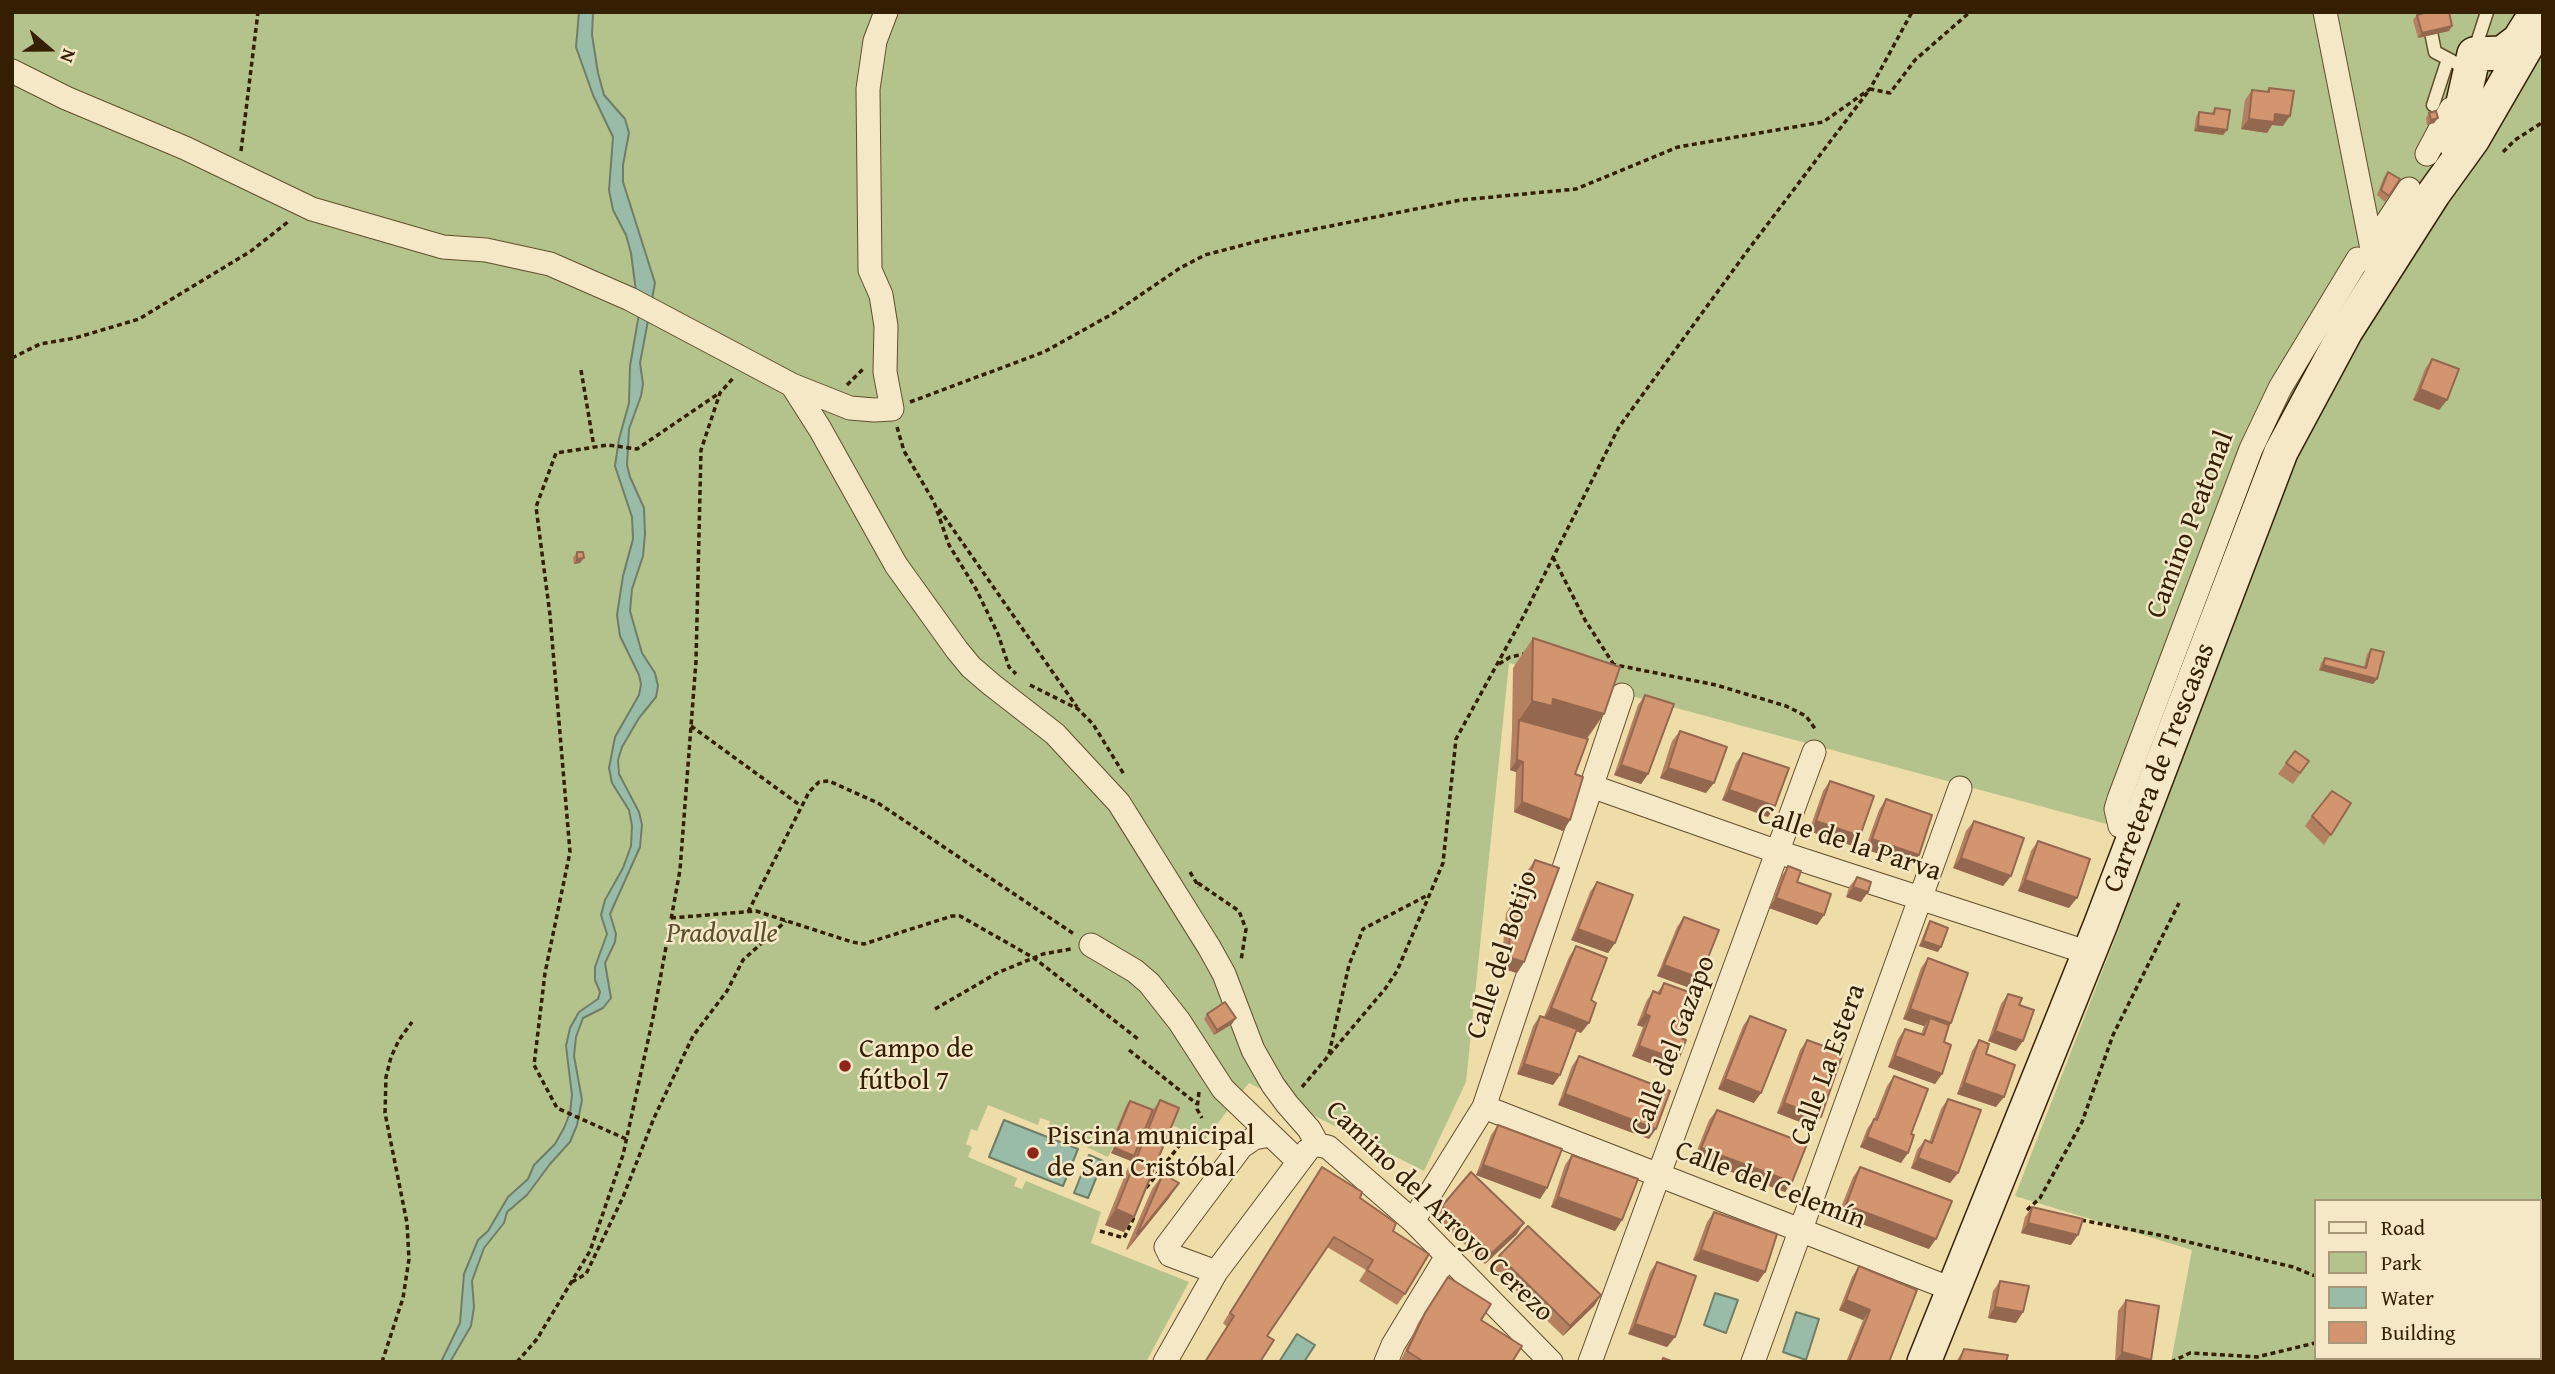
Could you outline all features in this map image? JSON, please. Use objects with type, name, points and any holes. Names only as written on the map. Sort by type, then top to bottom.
[{"type":"street","points":[[12,71],[65,98],[185,148],[312,209],[443,247],[486,250],[550,264],[630,299],[792,385],[850,408],[892,409],[885,372],[886,326],[881,295],[870,270],[868,89],[875,41],[886,12]]},
{"type":"street","points":[[2325,12],[2368,269]]},
{"type":"street","points":[[2475,54],[2523,12]]},
{"type":"street","points":[[2475,54],[2519,40],[2535,12]]},
{"type":"street","name":"Carretera de Trescasas","points":[[2421,191],[2473,138],[2543,19]]},
{"type":"street","name":"Carretera de Trescasas","points":[[1924,1362],[2090,953],[2281,452],[2346,331],[2368,269],[2421,191],[2441,148],[2475,54]]},
{"type":"street","points":[[2441,148],[2442,107]]},
{"type":"street","points":[[2378,236],[2421,191]]},
{"type":"street","name":"Camino Peatonal","points":[[2120,826],[2116,809],[2119,799],[2251,449],[2280,388],[2368,269]]},
{"type":"street","name":"Camino del Arroyo Cerezo","points":[[792,385],[897,565],[971,667],[1055,734],[1119,803],[1209,947],[1253,1050],[1273,1085],[1318,1144],[1328,1147],[1413,1221],[1549,1361]]},
{"type":"street","name":"Calle del Botijo","points":[[1413,1221],[1485,1107],[1622,695]]},
{"type":"street","name":"Calle del Gazapo","points":[[1590,1362],[1814,752]]},
{"type":"street","name":"Calle de la Parva","points":[[1591,786],[1778,852],[2090,953]]},
{"type":"street","name":"Calle La Estera","points":[[1753,1362],[1960,788]]},
{"type":"street","points":[[1091,945],[1135,971],[1149,983],[1179,1021],[1223,1089],[1298,1161]]},
{"type":"street","name":"Calle del Celemín","points":[[1485,1107],[1954,1290]]},
{"type":"street","points":[[1216,1272],[1170,1255],[1166,1247],[1241,1147],[1254,1138],[1270,1135]]},
{"type":"street","points":[[1165,1362],[1216,1272],[1298,1161],[1310,1148],[1318,1144]]},
{"type":"street","points":[[1386,1362],[1447,1256]]},
{"type":"lane","points":[[2427,12],[2435,52],[2475,54]]},
{"type":"lane","points":[[2475,54],[2479,12]]},
{"type":"lane","points":[[2442,107],[2475,54],[2487,12]]},
{"type":"path","points":[[238,174],[258,12]]},
{"type":"path","points":[[1287,1104],[1329,1057],[1397,971],[1443,863],[1457,739],[1619,427],[1870,89],[1912,12]]},
{"type":"path","points":[[1078,709],[934,502],[904,452],[892,409],[1044,352],[1114,313],[1180,268],[1205,255],[1270,238],[1461,200],[1576,189],[1678,147],[1823,122],[1870,89],[1890,93],[1915,60],[1970,12]]},
{"type":"path","points":[[2503,152],[2515,140],[2543,122]]},
{"type":"path","points":[[12,358],[40,344],[75,338],[139,319],[251,251],[290,220],[312,209]]},
{"type":"path","points":[[626,1139],[557,1108],[534,1065],[545,973],[570,852],[550,615],[536,507],[556,453],[608,445],[637,449],[720,393],[747,362]]},
{"type":"path","points":[[831,400],[866,365]]},
{"type":"path","points":[[581,370],[594,447]]},
{"type":"path","points":[[517,1362],[537,1339],[590,1251],[626,1139],[654,1013],[680,870],[696,661],[701,450],[720,393]]},
{"type":"path","points":[[934,502],[949,545],[993,623],[1009,667]]},
{"type":"path","points":[[1553,557],[1585,620],[1633,695],[1622,695]]},
{"type":"path","points":[[1496,667],[1517,654],[1530,654]]},
{"type":"path","points":[[1602,663],[1716,685],[1786,706],[1806,716],[1817,731],[1822,743],[1814,752]]},
{"type":"path","points":[[691,726],[802,806]]},
{"type":"path","points":[[747,912],[809,792],[823,781],[829,781],[878,803],[1091,945]]},
{"type":"path","points":[[1196,882],[1239,911],[1246,929],[1235,1004]]},
{"type":"path","points":[[1329,1057],[1349,965],[1363,929],[1430,894]]},
{"type":"path","points":[[2039,1211],[2026,1210],[2040,1198],[2082,1122],[2113,1035],[2179,903]]},
{"type":"path","points":[[671,918],[756,911],[863,944],[960,916],[1034,958],[1138,1039]]},
{"type":"path","points":[[570,1283],[586,1274],[623,1197],[654,1118],[693,1036],[727,991],[743,960],[786,921]]},
{"type":"path","points":[[935,1009],[997,973],[1034,958],[1091,945]]},
{"type":"path","points":[[382,1362],[403,1298],[410,1259],[407,1223],[385,1113],[386,1077],[399,1040],[412,1022]]},
{"type":"path","points":[[1129,1050],[1197,1104]]},
{"type":"path","points":[[1199,1092],[1197,1104],[1202,1118]]},
{"type":"path","points":[[1142,1196],[1152,1178],[1190,1132]]},
{"type":"path","points":[[1100,1231],[1125,1238],[1133,1214],[1139,1206]]},
{"type":"path","points":[[2079,1219],[2293,1267],[2314,1276]]},
{"type":"path","points":[[2171,1362],[2190,1353],[2257,1356],[2314,1343]]},
{"type":"green space","name":"Pradovalle","points":[[12,12],[2543,12],[2543,1362],[2171,1362],[2192,1250],[2015,1196],[2121,923],[2098,913],[2129,830],[1509,663],[1466,1082],[1424,1171],[1249,1083],[1204,1141],[1168,1123],[1115,1136],[1118,1137],[1108,1157],[1048,1129],[1050,1121],[1040,1118],[1038,1125],[988,1105],[977,1131],[971,1129],[966,1144],[972,1147],[968,1157],[1017,1178],[1014,1186],[1022,1189],[1026,1181],[1101,1212],[1091,1243],[1189,1282],[1146,1362],[12,1362]]},
{"type":"water","points":[[579,12],[593,12],[592,35],[604,95],[625,119],[629,133],[623,182],[655,283],[640,363],[643,384],[641,396],[629,429],[627,465],[644,508],[645,534],[643,556],[632,589],[630,611],[642,653],[655,673],[658,686],[656,697],[639,718],[622,747],[618,760],[619,774],[639,812],[642,825],[640,847],[610,914],[616,934],[605,963],[611,998],[603,1008],[583,1018],[576,1037],[574,1056],[582,1100],[577,1125],[570,1142],[527,1195],[507,1212],[504,1223],[484,1248],[472,1281],[474,1307],[471,1326],[450,1362],[441,1362],[460,1323],[464,1274],[478,1240],[488,1231],[508,1197],[528,1179],[534,1165],[555,1144],[570,1113],[572,1095],[566,1046],[570,1028],[579,1012],[598,999],[600,992],[595,980],[595,967],[607,934],[601,915],[605,900],[623,868],[631,846],[632,826],[629,810],[612,783],[609,768],[615,737],[639,695],[641,684],[620,636],[617,615],[623,576],[633,539],[632,517],[615,466],[629,403],[630,366],[639,314],[631,253],[626,235],[613,210],[609,190],[613,137],[593,95],[576,47]]},
{"type":"water","name":"Piscina municipal de San Cristóbal","points":[[1004,1120],[1078,1149],[1063,1186],[989,1157]]},
{"type":"water","points":[[1089,1155],[1103,1161],[1088,1198],[1074,1193]]},
{"type":"water","points":[[1715,1293],[1738,1300],[1726,1333],[1704,1325]]},
{"type":"water","points":[[1796,1312],[1819,1319],[1806,1360],[1783,1352]]},
{"type":"water","points":[[1297,1334],[1315,1345],[1304,1362],[1279,1362]]},
{"type":"building","points":[[2449,12],[2452,26],[2422,33],[2417,15]]},
{"type":"building","points":[[2269,88],[2294,91],[2290,116],[2275,114],[2274,122],[2249,119],[2252,90],[2269,92]]},
{"type":"building","points":[[2215,108],[2230,110],[2227,130],[2198,126],[2199,112],[2214,114]]},
{"type":"building","points":[[2436,111],[2438,118],[2431,120],[2429,113]]},
{"type":"building","points":[[2388,172],[2400,179],[2389,196],[2381,190]]},
{"type":"building","points":[[2432,359],[2459,369],[2447,400],[2420,389]]},
{"type":"building","points":[[577,552],[583,552],[584,558],[577,559]]},
{"type":"building","points":[[1533,638],[1620,667],[1604,714],[1553,699],[1552,706],[1532,701]]},
{"type":"building","points":[[2371,649],[2384,652],[2377,679],[2323,665],[2325,658],[2366,668]]},
{"type":"building","points":[[1645,695],[1674,704],[1648,774],[1621,765]]},
{"type":"building","points":[[1519,720],[1588,739],[1575,774],[1583,777],[1570,820],[1522,802],[1523,762],[1517,760]]},
{"type":"building","points":[[1680,731],[1727,747],[1714,783],[1668,768]]},
{"type":"building","points":[[2295,751],[2309,761],[2300,773],[2286,763]]},
{"type":"building","points":[[1743,753],[1789,768],[1775,806],[1729,790]]},
{"type":"building","points":[[1830,781],[1874,796],[1860,836],[1816,821]]},
{"type":"building","points":[[2332,791],[2351,803],[2331,835],[2312,816]]},
{"type":"building","points":[[1886,799],[1932,815],[1919,855],[1872,839]]},
{"type":"building","points":[[1974,821],[2024,838],[2011,876],[1961,858]]},
{"type":"building","points":[[2038,841],[2090,859],[2077,898],[2025,880]]},
{"type":"building","points":[[1535,860],[1559,868],[1524,962],[1508,957],[1513,902],[1519,906]]},
{"type":"building","points":[[1788,866],[1801,871],[1797,882],[1831,894],[1824,915],[1776,898]]},
{"type":"building","points":[[1857,877],[1871,882],[1868,892],[1853,887]]},
{"type":"building","points":[[1597,882],[1633,895],[1615,943],[1578,929]]},
{"type":"building","points":[[1684,917],[1719,930],[1700,978],[1664,965]]},
{"type":"building","points":[[1930,921],[1948,928],[1941,947],[1923,941]]},
{"type":"building","points":[[1576,946],[1607,958],[1591,1000],[1596,1003],[1589,1023],[1551,1008]]},
{"type":"building","points":[[1928,958],[1968,973],[1951,1023],[1910,1009]]},
{"type":"building","points":[[1664,983],[1697,995],[1681,1038],[1686,1040],[1678,1060],[1639,1046],[1650,1016],[1645,1014],[1653,991],[1660,994]]},
{"type":"building","points":[[2008,994],[2022,998],[2019,1005],[2034,1010],[2023,1041],[1995,1031]]},
{"type":"building","points":[[1225,1002],[1236,1018],[1217,1030],[1207,1014]]},
{"type":"building","points":[[1540,1016],[1577,1029],[1560,1075],[1524,1064]]},
{"type":"building","points":[[1750,1016],[1786,1030],[1761,1093],[1725,1079]]},
{"type":"building","points":[[1930,1018],[1949,1025],[1944,1042],[1951,1045],[1942,1074],[1895,1056],[1905,1029],[1924,1035]]},
{"type":"building","points":[[1807,1040],[1843,1053],[1821,1117],[1784,1103]]},
{"type":"building","points":[[1979,1040],[1989,1044],[1986,1054],[2015,1065],[2004,1097],[1964,1083]]},
{"type":"building","points":[[1579,1056],[1670,1091],[1656,1129],[1565,1094]]},
{"type":"building","points":[[1894,1076],[1928,1089],[1911,1134],[1914,1135],[1908,1153],[1867,1137],[1874,1119],[1877,1120]]},
{"type":"building","points":[[1948,1099],[1981,1110],[1958,1173],[1918,1158],[1925,1140],[1932,1143]]},
{"type":"building","points":[[1160,1100],[1179,1108],[1134,1217],[1116,1209]]},
{"type":"building","points":[[1130,1101],[1153,1110],[1134,1156],[1115,1148],[1121,1132],[1118,1130]]},
{"type":"building","points":[[1717,1110],[1807,1144],[1792,1182],[1701,1148]]},
{"type":"building","points":[[1498,1125],[1562,1149],[1547,1188],[1483,1165]]},
{"type":"building","points":[[1572,1155],[1638,1179],[1622,1220],[1558,1197]]},
{"type":"building","points":[[1322,1167],[1362,1192],[1360,1198],[1396,1223],[1393,1231],[1429,1254],[1405,1294],[1367,1270],[1373,1260],[1334,1237],[1267,1336],[1274,1340],[1260,1362],[1205,1362],[1234,1316],[1230,1313]]},
{"type":"building","points":[[1860,1167],[1952,1201],[1936,1239],[1846,1205]]},
{"type":"building","points":[[1471,1172],[1524,1223],[1492,1253],[1442,1206]]},
{"type":"building","points":[[1163,1174],[1179,1183],[1137,1234]]},
{"type":"building","points":[[2032,1207],[2083,1219],[2078,1235],[2028,1223]]},
{"type":"building","points":[[1714,1212],[1777,1234],[1765,1272],[1701,1250]]},
{"type":"building","points":[[1528,1226],[1601,1295],[1570,1326],[1499,1256]]},
{"type":"building","points":[[1657,1262],[1696,1276],[1675,1337],[1635,1324]]},
{"type":"building","points":[[1859,1266],[1917,1290],[1889,1362],[1849,1362],[1870,1310],[1846,1300]]},
{"type":"building","points":[[1448,1277],[1491,1304],[1481,1320],[1522,1346],[1512,1362],[1424,1362],[1407,1351],[1425,1313]]},
{"type":"building","points":[[2000,1281],[2029,1286],[2023,1312],[1995,1307]]},
{"type":"building","points":[[2126,1300],[2159,1306],[2151,1360],[2122,1352]]},
{"type":"building","points":[[1964,1349],[2008,1355],[2006,1362],[1959,1362]]},
{"type":"place","name":"Campo de fútbol 7","points":[[845,1066]]},
{"type":"place","name":"Piscina municipal de San Cristóbal","points":[[1033,1153]]}]
